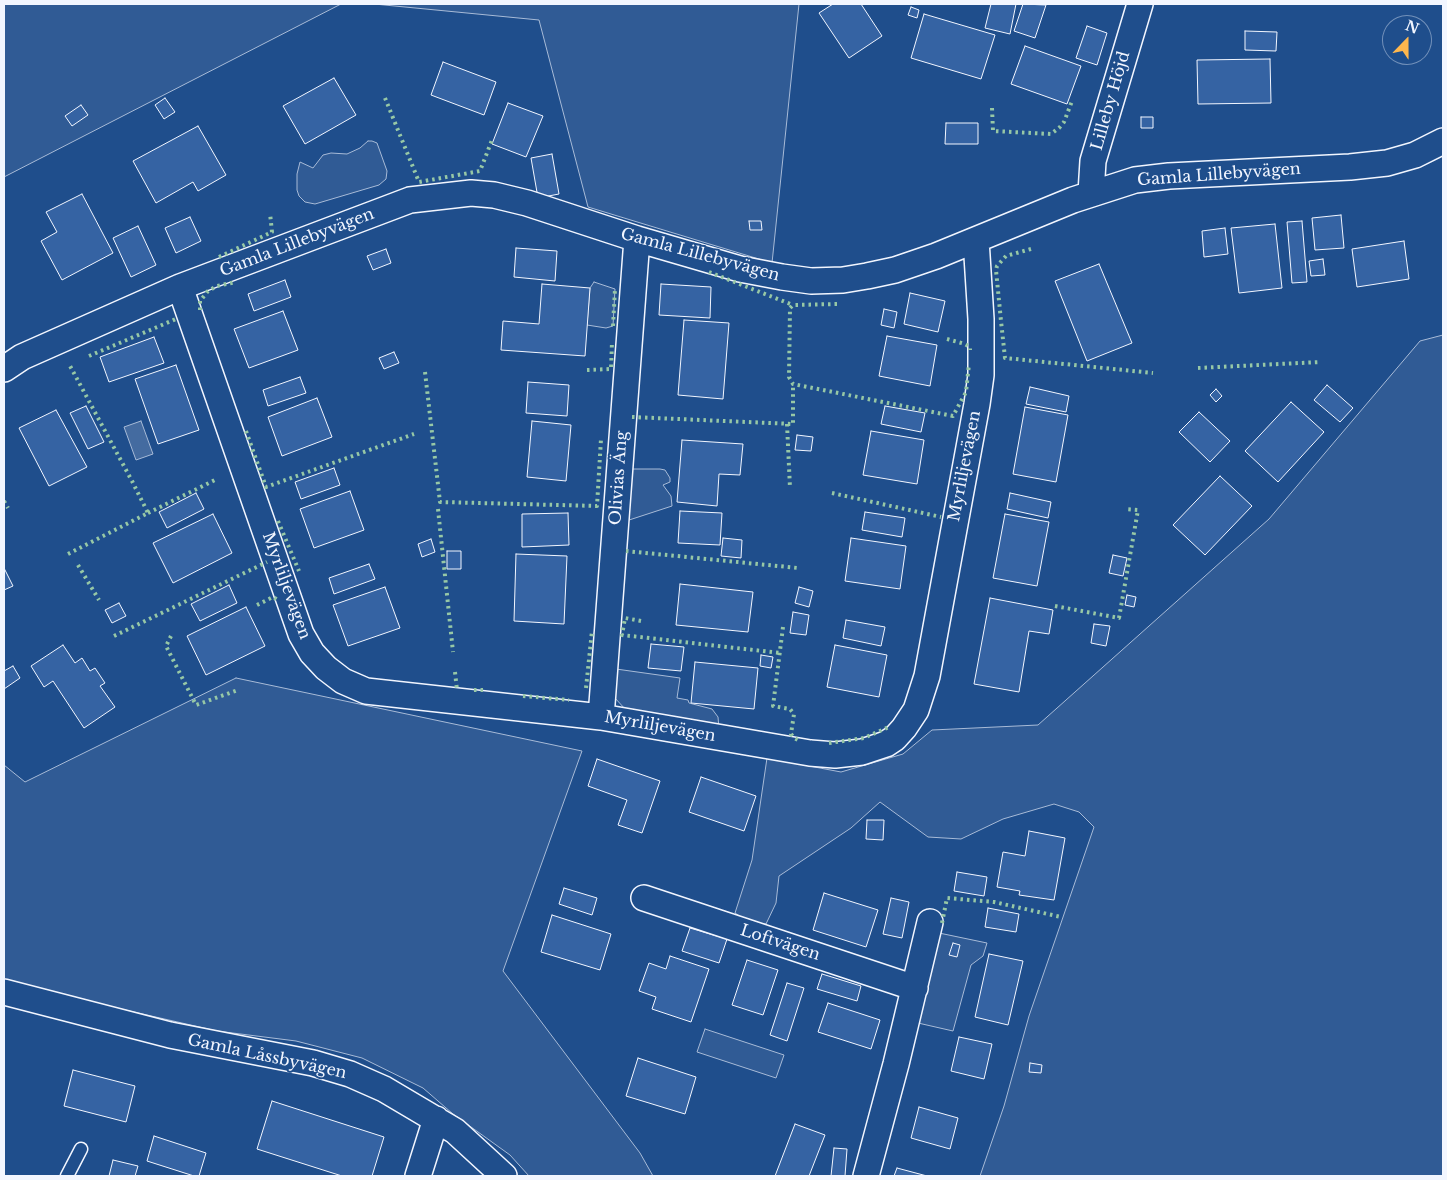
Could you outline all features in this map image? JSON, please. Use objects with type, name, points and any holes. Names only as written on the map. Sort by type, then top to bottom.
[{"type":"street","name":"Lilleby Höjd","points":[[1091,193],[1094,161],[1133,6]]},
{"type":"street","name":"Gamla Lillebyvägen","points":[[4,369],[30,353],[180,287],[410,200],[471,193],[494,195],[527,203],[637,239],[740,269],[782,278],[811,281],[867,276],[894,270],[936,256],[1091,193],[1135,180],[1170,176],[1350,167],[1387,163],[1415,155],[1443,141]]},
{"type":"street","name":"Olivias Äng","points":[[601,717],[637,239]]},
{"type":"street","name":"Myrliljevägen","points":[[180,287],[301,634],[312,653],[326,668],[343,681],[366,691],[601,717],[810,753],[835,755],[862,752],[886,744],[895,738],[916,710],[927,676],[981,375],[981,319],[976,240]]},
{"type":"street","name":"Loftvägen","points":[[644,898],[915,988]]},
{"type":"street","points":[[866,1176],[915,988],[930,922]]},
{"type":"street","name":"Gamla Låssbyvägen","points":[[4,992],[170,1035],[313,1064],[350,1074],[384,1089],[455,1131],[504,1176]]},
{"type":"street","points":[[418,1176],[436,1119]]},
{"type":"lane","points":[[67,1176],[81,1149]]},
{"type":"shaded area","points":[[4,4],[341,4],[4,177]]},
{"type":"shaded area","points":[[374,4],[799,4],[772,263],[588,207],[539,20]]},
{"type":"shaded area","points":[[368,141],[377,143],[387,171],[386,179],[379,185],[315,204],[305,202],[299,196],[297,174],[300,162],[313,168],[323,155],[331,153],[347,154],[360,148]]},
{"type":"shaded area","points":[[594,282],[615,289],[613,326],[606,328],[587,325],[590,288]]},
{"type":"shaded area","points":[[1443,335],[1443,1176],[980,1176],[1004,1106],[1029,1016],[1094,827],[1079,812],[1054,804],[1003,819],[961,839],[928,837],[880,802],[851,828],[779,876],[776,903],[766,924],[750,923],[735,913],[752,860],[767,758],[841,772],[903,754],[932,730],[1038,725],[1269,519],[1420,341]]},
{"type":"shaded area","points":[[141,421],[153,454],[136,460],[124,427]]},
{"type":"shaded area","points":[[625,469],[665,470],[670,478],[670,482],[663,485],[671,496],[672,506],[623,522]]},
{"type":"shaded area","points":[[616,669],[680,678],[677,698],[712,709],[718,717],[719,729],[626,710],[614,697]]},
{"type":"shaded area","points":[[236,678],[582,751],[503,971],[640,1153],[653,1176],[529,1176],[510,1155],[453,1114],[423,1088],[362,1058],[296,1041],[217,1031],[42,991],[4,980],[4,765],[25,782]]},
{"type":"shaded area","points":[[939,933],[987,943],[983,956],[971,965],[953,1031],[918,1023]]},
{"type":"shaded area","points":[[705,1029],[784,1055],[776,1078],[697,1052]]},
{"type":"building","points":[[833,4],[861,4],[882,36],[849,58],[819,13]]},
{"type":"building","points":[[991,4],[1016,4],[1010,34],[985,28]]},
{"type":"building","points":[[1023,4],[1046,5],[1035,38],[1014,31]]},
{"type":"building","points":[[911,7],[919,10],[917,18],[908,15]]},
{"type":"building","points":[[924,14],[995,35],[981,79],[911,58]]},
{"type":"building","points":[[1087,26],[1107,33],[1097,65],[1076,58]]},
{"type":"building","points":[[1245,31],[1277,32],[1276,51],[1245,50]]},
{"type":"building","points":[[1025,46],[1081,66],[1067,104],[1011,84]]},
{"type":"building","points":[[1270,59],[1271,103],[1198,104],[1197,60]]},
{"type":"building","points":[[443,62],[496,82],[484,115],[431,95]]},
{"type":"building","points":[[334,78],[356,115],[305,144],[283,106]]},
{"type":"building","points":[[165,98],[175,112],[164,119],[155,105]]},
{"type":"building","points":[[508,103],[543,116],[526,157],[492,144]]},
{"type":"building","points":[[81,105],[88,115],[72,126],[65,116]]},
{"type":"building","points":[[1141,117],[1153,117],[1153,128],[1141,128]]},
{"type":"building","points":[[946,123],[978,123],[978,144],[945,144]]},
{"type":"building","points":[[198,126],[226,175],[198,191],[193,182],[156,203],[133,161]]},
{"type":"building","points":[[552,154],[559,194],[538,198],[531,158]]},
{"type":"building","points":[[82,194],[113,253],[62,280],[41,241],[57,232],[46,212]]},
{"type":"building","points":[[1341,215],[1344,248],[1315,250],[1312,218]]},
{"type":"building","points":[[190,217],[201,241],[176,253],[165,228]]},
{"type":"building","points":[[749,221],[761,221],[762,230],[750,230]]},
{"type":"building","points":[[1302,221],[1307,282],[1292,283],[1287,222]]},
{"type":"building","points":[[1275,224],[1282,288],[1239,293],[1231,228]]},
{"type":"building","points":[[138,226],[156,265],[131,277],[113,238]]},
{"type":"building","points":[[1225,228],[1228,254],[1204,257],[1202,231]]},
{"type":"building","points":[[1404,241],[1409,279],[1357,287],[1352,249]]},
{"type":"building","points":[[516,248],[557,251],[555,281],[514,277]]},
{"type":"building","points":[[386,249],[391,263],[373,270],[367,256]]},
{"type":"building","points":[[1323,259],[1325,275],[1311,276],[1309,261]]},
{"type":"building","points":[[1099,264],[1132,343],[1087,361],[1055,281]]},
{"type":"building","points":[[285,280],[291,297],[254,311],[248,294]]},
{"type":"building","points":[[542,284],[590,288],[585,356],[501,350],[503,321],[539,324]]},
{"type":"building","points":[[661,284],[711,287],[710,318],[659,315]]},
{"type":"building","points":[[910,293],[945,301],[938,332],[904,324]]},
{"type":"building","points":[[884,309],[897,312],[894,328],[881,325]]},
{"type":"building","points":[[283,311],[298,350],[249,368],[234,329]]},
{"type":"building","points":[[684,320],[729,323],[723,399],[678,395]]},
{"type":"building","points":[[887,336],[937,345],[930,386],[879,376]]},
{"type":"building","points":[[154,337],[164,363],[109,382],[100,357]]},
{"type":"building","points":[[394,352],[399,363],[384,369],[379,358]]},
{"type":"building","points":[[176,365],[199,430],[158,444],[135,379]]},
{"type":"building","points":[[300,377],[306,393],[268,406],[263,390]]},
{"type":"building","points":[[528,382],[569,385],[567,416],[526,413]]},
{"type":"building","points":[[1327,385],[1353,408],[1340,422],[1314,400]]},
{"type":"building","points":[[1030,387],[1069,396],[1066,412],[1026,404]]},
{"type":"building","points":[[1216,389],[1222,396],[1216,402],[1210,395]]},
{"type":"building","points":[[317,398],[332,437],[282,456],[268,417]]},
{"type":"building","points":[[1291,402],[1324,432],[1278,482],[1245,451]]},
{"type":"building","points":[[86,406],[104,442],[88,449],[70,413]]},
{"type":"building","points":[[885,406],[925,413],[921,432],[881,424]]},
{"type":"building","points":[[1025,407],[1068,415],[1056,482],[1013,474]]},
{"type":"building","points":[[56,410],[87,467],[49,486],[19,428]]},
{"type":"building","points":[[1199,412],[1230,441],[1210,462],[1179,432]]},
{"type":"building","points":[[532,421],[571,425],[566,481],[527,477]]},
{"type":"building","points":[[871,431],[924,440],[917,484],[863,475]]},
{"type":"building","points":[[797,435],[813,437],[811,451],[795,450]]},
{"type":"building","points":[[682,440],[743,444],[740,475],[719,474],[717,506],[677,502]]},
{"type":"building","points":[[334,468],[340,485],[301,499],[295,482]]},
{"type":"building","points":[[1220,476],[1252,506],[1205,555],[1173,525]]},
{"type":"building","points":[[350,491],[364,530],[314,548],[300,509]]},
{"type":"building","points":[[196,493],[204,509],[167,528],[159,512]]},
{"type":"building","points":[[1010,493],[1051,502],[1048,518],[1007,509]]},
{"type":"building","points":[[680,511],[722,513],[720,545],[678,543]]},
{"type":"building","points":[[865,512],[905,518],[902,537],[862,530]]},
{"type":"building","points":[[568,513],[569,545],[522,547],[522,514]]},
{"type":"building","points":[[213,514],[232,553],[173,583],[153,543]]},
{"type":"building","points":[[1005,514],[1049,522],[1037,586],[993,578]]},
{"type":"building","points":[[723,538],[742,540],[741,558],[721,556]]},
{"type":"building","points":[[851,538],[906,546],[900,589],[845,581]]},
{"type":"building","points":[[431,539],[435,552],[422,557],[418,544]]},
{"type":"building","points":[[447,551],[461,551],[461,569],[447,569]]},
{"type":"building","points":[[516,554],[567,556],[564,624],[514,621]]},
{"type":"building","points":[[1113,555],[1127,558],[1123,576],[1109,573]]},
{"type":"building","points":[[369,564],[375,579],[334,594],[329,578]]},
{"type":"building","points":[[4,568],[13,586],[4,590]]},
{"type":"building","points":[[680,584],[753,592],[748,632],[676,625]]},
{"type":"building","points":[[229,585],[237,603],[200,621],[191,604]]},
{"type":"building","points":[[385,587],[400,628],[348,646],[333,605]]},
{"type":"building","points":[[799,587],[813,591],[809,607],[795,603]]},
{"type":"building","points":[[1127,595],[1136,597],[1134,607],[1125,605]]},
{"type":"building","points":[[990,598],[1053,610],[1049,634],[1029,631],[1019,692],[974,684]]},
{"type":"building","points":[[119,603],[126,616],[112,623],[105,610]]},
{"type":"building","points":[[246,607],[265,646],[206,675],[187,636]]},
{"type":"building","points":[[793,612],[809,615],[806,635],[790,633]]},
{"type":"building","points":[[846,620],[885,627],[881,646],[843,638]]},
{"type":"building","points":[[1094,624],[1110,626],[1106,646],[1091,643]]},
{"type":"building","points":[[651,644],[684,647],[681,671],[648,668]]},
{"type":"building","points":[[63,645],[75,663],[82,658],[90,671],[95,668],[105,683],[100,686],[115,707],[84,728],[53,681],[44,687],[31,666]]},
{"type":"building","points":[[835,645],[887,655],[879,697],[827,687]]},
{"type":"building","points":[[761,655],[773,657],[771,668],[760,666]]},
{"type":"building","points":[[695,662],[758,668],[754,709],[691,703]]},
{"type":"building","points":[[13,666],[20,678],[4,689],[4,671]]},
{"type":"building","points":[[597,759],[660,781],[642,833],[618,825],[627,800],[588,786]]},
{"type":"building","points":[[701,777],[756,796],[744,831],[689,812]]},
{"type":"building","points":[[867,820],[884,820],[883,840],[866,839]]},
{"type":"building","points":[[1029,831],[1065,838],[1054,900],[1019,895],[1020,891],[997,887],[1003,852],[1025,856]]},
{"type":"building","points":[[957,872],[987,877],[984,896],[954,891]]},
{"type":"building","points":[[564,888],[597,898],[592,915],[559,904]]},
{"type":"building","points":[[824,893],[878,910],[866,947],[813,930]]},
{"type":"building","points":[[891,898],[909,902],[902,938],[883,934]]},
{"type":"building","points":[[988,908],[1019,914],[1016,932],[985,927]]},
{"type":"building","points":[[552,915],[611,934],[600,970],[541,952]]},
{"type":"building","points":[[690,928],[727,939],[719,963],[682,951]]},
{"type":"building","points":[[953,943],[960,945],[957,957],[949,955]]},
{"type":"building","points":[[989,954],[1023,961],[1008,1025],[975,1017]]},
{"type":"building","points":[[670,956],[709,969],[691,1022],[652,1009],[656,997],[639,991],[649,963],[666,969]]},
{"type":"building","points":[[747,960],[778,970],[763,1015],[732,1005]]},
{"type":"building","points":[[822,974],[861,986],[857,1001],[817,989]]},
{"type":"building","points":[[787,983],[804,988],[787,1041],[770,1035]]},
{"type":"building","points":[[828,1003],[880,1020],[871,1049],[818,1032]]},
{"type":"building","points":[[959,1037],[992,1044],[984,1079],[951,1071]]},
{"type":"building","points":[[638,1058],[696,1077],[685,1114],[626,1096]]},
{"type":"building","points":[[1030,1063],[1042,1065],[1041,1073],[1029,1072]]},
{"type":"building","points":[[73,1070],[135,1086],[126,1122],[64,1106]]},
{"type":"building","points":[[272,1101],[384,1137],[372,1176],[342,1176],[257,1149]]},
{"type":"building","points":[[919,1107],[958,1118],[950,1149],[911,1138]]},
{"type":"building","points":[[795,1124],[825,1135],[809,1176],[775,1176]]},
{"type":"building","points":[[154,1136],[206,1153],[199,1176],[147,1161]]},
{"type":"building","points":[[834,1148],[847,1149],[845,1176],[831,1176]]},
{"type":"building","points":[[113,1160],[138,1166],[135,1176],[109,1176]]},
{"type":"building","points":[[897,1168],[927,1176],[894,1176]]},
{"type":"hedge","points":[[385,98],[419,182],[480,171],[492,140]]},
{"type":"hedge","points":[[992,108],[993,131],[1051,134],[1064,122],[1072,101]]},
{"type":"hedge","points":[[219,257],[272,232],[270,213]]},
{"type":"hedge","points":[[1031,249],[1006,256],[997,266],[996,270],[1005,358],[1153,373]]},
{"type":"hedge","points":[[709,272],[793,305]]},
{"type":"hedge","points":[[200,310],[200,301],[208,291],[217,286],[236,282]]},
{"type":"hedge","points":[[613,326],[615,289]]},
{"type":"hedge","points":[[837,304],[793,305],[790,308],[789,377],[793,384],[953,416],[966,392],[969,364]]},
{"type":"hedge","points":[[89,356],[176,319]]},
{"type":"hedge","points":[[947,339],[965,344],[970,347],[970,350]]},
{"type":"hedge","points":[[587,370],[611,369],[612,342]]},
{"type":"hedge","points":[[1198,368],[1320,362]]},
{"type":"hedge","points":[[68,554],[148,513],[69,364]]},
{"type":"hedge","points":[[425,372],[440,502],[597,506],[601,439]]},
{"type":"hedge","points":[[632,417],[793,424],[793,384]]},
{"type":"hedge","points":[[787,424],[790,488]]},
{"type":"hedge","points":[[246,431],[266,487],[414,434]]},
{"type":"hedge","points":[[148,513],[215,480]]},
{"type":"hedge","points":[[832,493],[941,517]]},
{"type":"hedge","points":[[4,501],[8,508]]},
{"type":"hedge","points":[[438,509],[453,652]]},
{"type":"hedge","points":[[1055,606],[1119,618],[1138,510],[1125,509]]},
{"type":"hedge","points":[[278,521],[299,571]]},
{"type":"hedge","points":[[626,551],[798,568]]},
{"type":"hedge","points":[[114,636],[267,562]]},
{"type":"hedge","points":[[78,565],[99,600]]},
{"type":"hedge","points":[[257,605],[273,597],[278,600]]},
{"type":"hedge","points":[[641,621],[625,618],[622,635],[780,653]]},
{"type":"hedge","points":[[783,627],[773,706],[790,709],[794,714],[791,734],[798,740]]},
{"type":"hedge","points":[[586,688],[592,631]]},
{"type":"hedge","points":[[171,636],[166,646],[196,705],[238,690]]},
{"type":"hedge","points":[[455,672],[457,690]]},
{"type":"hedge","points":[[474,690],[486,690]]},
{"type":"hedge","points":[[523,696],[569,700]]},
{"type":"hedge","points":[[829,743],[864,738],[891,726]]},
{"type":"hedge","points":[[942,923],[947,898],[994,902],[1061,917]]}]
